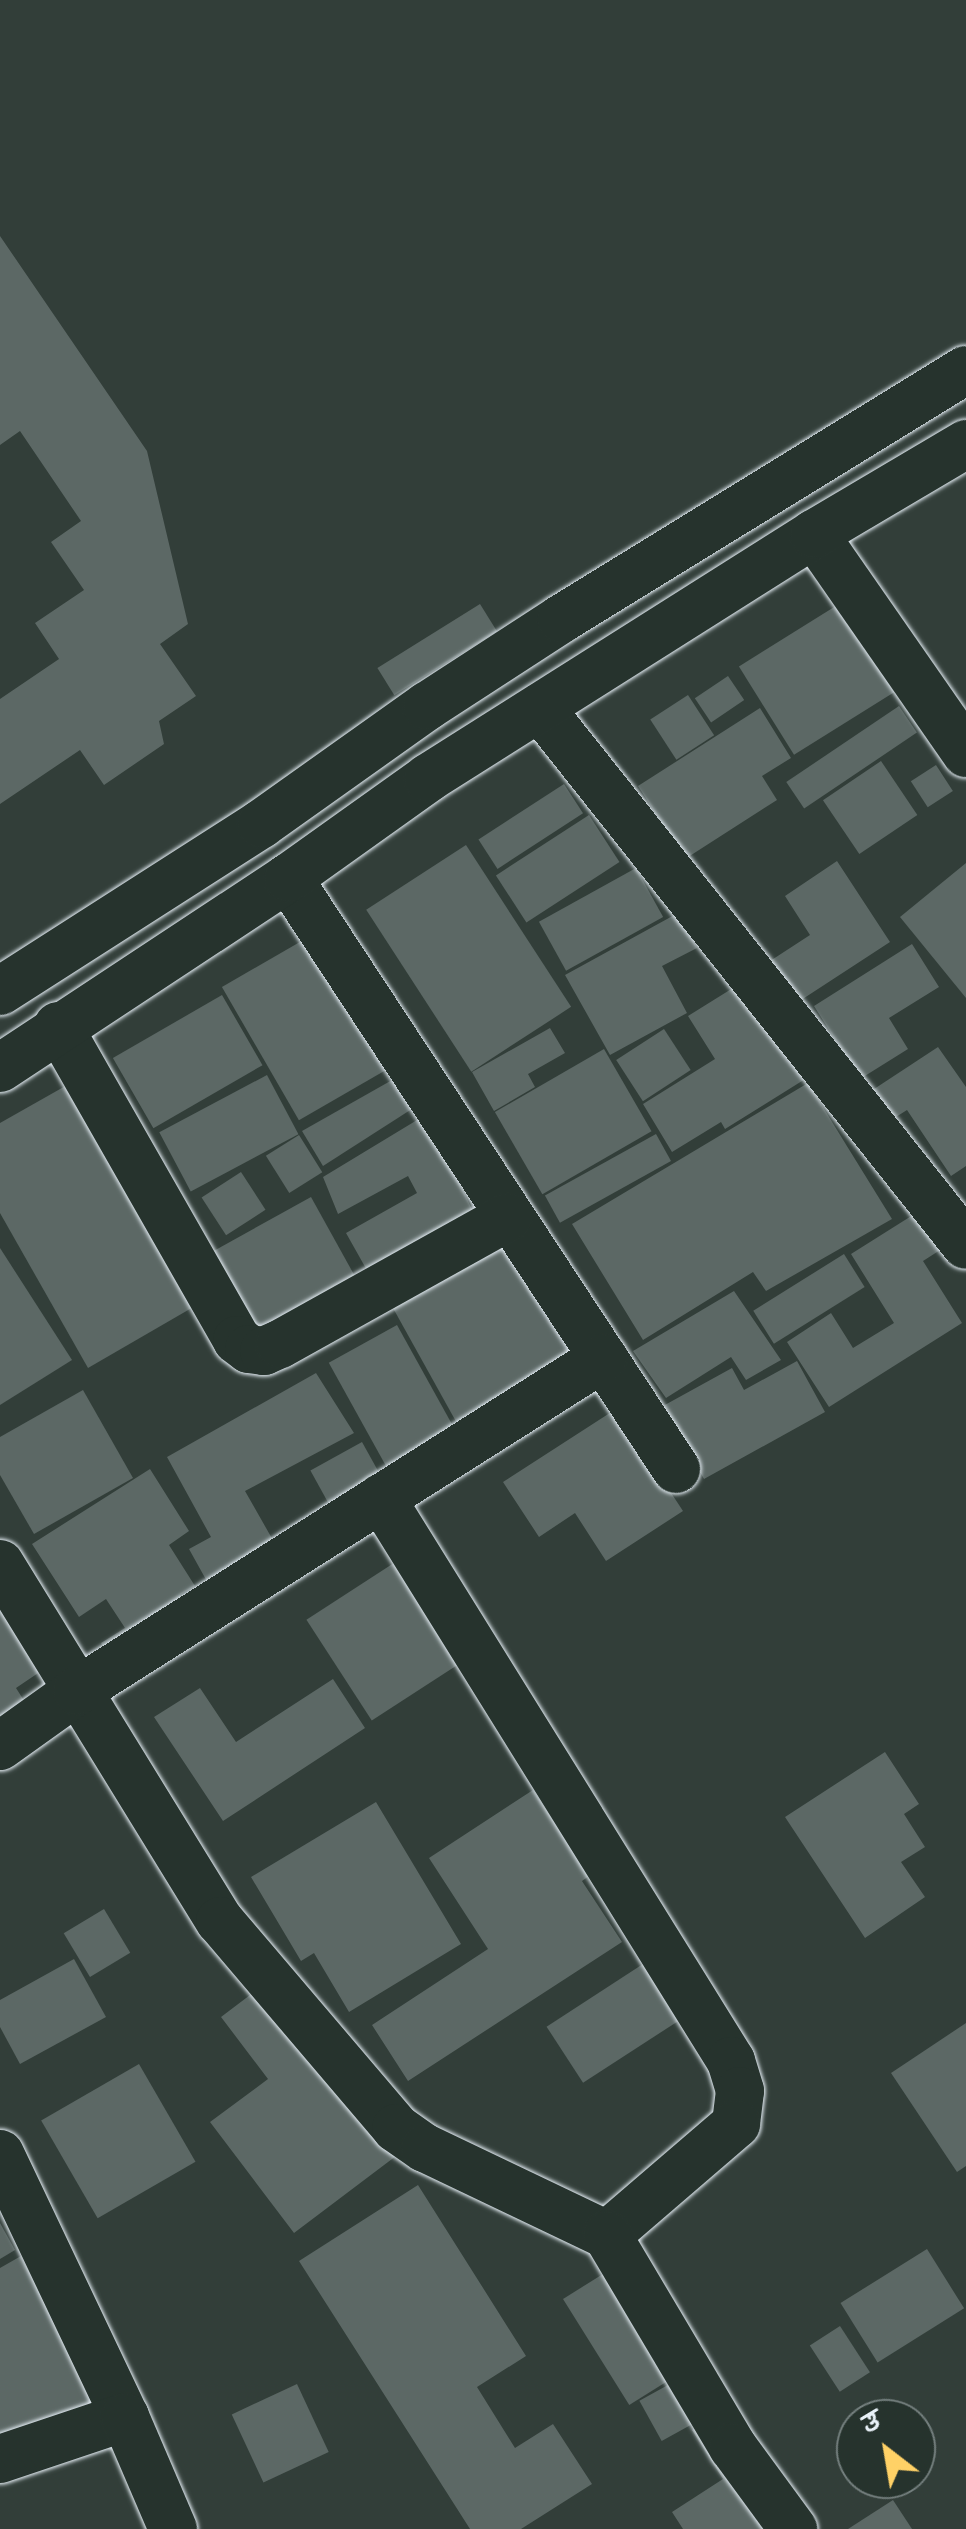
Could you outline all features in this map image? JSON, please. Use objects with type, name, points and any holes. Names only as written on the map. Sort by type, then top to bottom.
[{"type":"street","points":[[0,991],[260,824],[427,706],[561,619],[966,370]]},
{"type":"street","points":[[0,1068],[58,1026],[288,878],[428,778],[814,534],[966,444]]},
{"type":"street","points":[[814,534],[966,753]]},
{"type":"street","points":[[540,708],[966,1245]]},
{"type":"street","points":[[288,878],[676,1468]]},
{"type":"street","points":[[58,1026],[237,1340],[249,1349],[264,1351],[280,1344],[508,1217]]},
{"type":"street","points":[[0,1746],[78,1691],[603,1358]]},
{"type":"street","points":[[381,1498],[731,2061],[740,2092],[736,2124],[608,2235]]},
{"type":"street","points":[[0,1564],[220,1921],[396,2128],[424,2148],[608,2235],[733,2447],[794,2529]]},
{"type":"street","points":[[0,2154],[173,2529]]},
{"type":"street","points":[[0,2459],[125,2418]]},
{"type":"building","points":[[0,236],[147,451],[188,624],[160,644],[196,696],[159,721],[164,744],[104,785],[80,750],[0,804],[0,699],[59,659],[35,623],[84,590],[51,542],[81,521],[20,431],[0,445]]},
{"type":"building","points":[[480,604],[497,631],[394,695],[377,668]]},
{"type":"building","points":[[839,604],[894,692],[794,755],[739,667]]},
{"type":"building","points":[[728,676],[744,700],[711,722],[695,698]]},
{"type":"building","points":[[688,695],[714,735],[676,760],[650,720]]},
{"type":"building","points":[[899,706],[917,733],[804,809],[786,782]]},
{"type":"building","points":[[760,708],[791,758],[762,776],[777,800],[685,859],[638,786]]},
{"type":"building","points":[[881,761],[917,815],[859,854],[823,800]]},
{"type":"building","points":[[936,765],[953,791],[928,807],[911,781]]},
{"type":"building","points":[[564,784],[583,813],[498,869],[478,840]]},
{"type":"building","points":[[589,815],[619,862],[526,922],[496,875]]},
{"type":"building","points":[[466,845],[571,1007],[471,1072],[366,910]]},
{"type":"building","points":[[837,861],[890,942],[795,1004],[767,963],[810,935],[785,896]]},
{"type":"building","points":[[966,863],[966,998],[900,917]]},
{"type":"building","points":[[636,868],[663,917],[566,971],[539,922]]},
{"type":"building","points":[[678,913],[697,948],[662,966],[687,1013],[610,1055],[565,975]]},
{"type":"building","points":[[312,935],[389,1068],[299,1120],[222,987]]},
{"type":"building","points":[[912,944],[939,987],[889,1018],[908,1049],[860,1079],[814,1006]]},
{"type":"building","points":[[741,983],[810,1076],[725,1129],[721,1122],[672,1152],[643,1104],[715,1059],[688,1016]]},
{"type":"building","points":[[222,995],[262,1065],[153,1128],[113,1058]]},
{"type":"building","points":[[550,1028],[565,1053],[528,1074],[535,1087],[494,1111],[472,1072]]},
{"type":"building","points":[[664,1029],[691,1070],[643,1101],[616,1060]]},
{"type":"building","points":[[938,1047],[966,1087],[966,1166],[951,1176],[907,1110],[888,1122],[868,1093]]},
{"type":"building","points":[[604,1049],[652,1131],[542,1194],[495,1112]]},
{"type":"building","points":[[267,1075],[298,1134],[191,1191],[159,1132]]},
{"type":"building","points":[[401,1075],[415,1107],[323,1166],[302,1131]]},
{"type":"building","points":[[76,1080],[202,1302],[88,1368],[0,1213],[0,1123]]},
{"type":"building","points":[[808,1083],[892,1219],[766,1291],[753,1272],[643,1340],[572,1224]]},
{"type":"building","points":[[427,1114],[477,1220],[373,1281],[346,1233],[417,1193],[408,1176],[338,1214],[323,1177]]},
{"type":"building","points":[[656,1134],[671,1161],[560,1223],[545,1196]]},
{"type":"building","points":[[299,1135],[322,1172],[289,1193],[266,1156]]},
{"type":"building","points":[[241,1172],[266,1210],[226,1235],[202,1198]]},
{"type":"building","points":[[311,1197],[358,1281],[254,1338],[208,1254]]},
{"type":"building","points":[[924,1208],[948,1245],[923,1261],[962,1323],[829,1407],[787,1342],[831,1313],[853,1348],[894,1323],[851,1254]]},
{"type":"building","points":[[512,1238],[580,1360],[459,1427],[391,1305]]},
{"type":"building","points":[[0,1248],[72,1360],[0,1405]]},
{"type":"building","points":[[844,1254],[865,1287],[774,1344],[753,1311]]},
{"type":"building","points":[[734,1291],[781,1360],[746,1380],[731,1357],[666,1398],[633,1351]]},
{"type":"building","points":[[397,1325],[464,1446],[396,1484],[329,1363]]},
{"type":"building","points":[[797,1361],[825,1412],[704,1479],[663,1406],[732,1368],[744,1390]]},
{"type":"building","points":[[316,1373],[354,1433],[245,1491],[282,1556],[214,1594],[189,1549],[211,1537],[167,1457]]},
{"type":"building","points":[[83,1390],[133,1478],[34,1534],[0,1475],[0,1437]]},
{"type":"building","points":[[616,1409],[683,1511],[606,1561],[575,1513],[539,1537],[503,1482]]},
{"type":"building","points":[[362,1442],[385,1483],[333,1512],[310,1471]]},
{"type":"building","points":[[150,1469],[189,1531],[169,1545],[195,1586],[180,1595],[184,1608],[107,1652],[101,1643],[125,1628],[106,1599],[79,1617],[32,1544]]},
{"type":"building","points":[[397,1561],[462,1662],[372,1720],[306,1620]]},
{"type":"building","points":[[0,1589],[50,1665],[16,1688],[30,1710],[0,1730]]},
{"type":"building","points":[[333,1679],[365,1728],[223,1821],[154,1717],[200,1688],[236,1742]]},
{"type":"building","points":[[885,1752],[919,1804],[904,1814],[925,1847],[901,1862],[925,1897],[865,1938],[785,1817]]},
{"type":"building","points":[[533,1790],[589,1876],[582,1881],[622,1942],[408,2081],[372,2025],[488,1949],[429,1858]]},
{"type":"building","points":[[376,1802],[461,1944],[349,2012],[314,1953],[301,1961],[251,1877]]},
{"type":"building","points":[[104,1909],[130,1953],[90,1977],[64,1933]]},
{"type":"building","points":[[74,1959],[106,2017],[20,2064],[0,2027],[0,2000]]},
{"type":"building","points":[[643,1964],[679,2020],[583,2083],[547,2027]]},
{"type":"building","points":[[266,1983],[396,2156],[294,2233],[210,2122],[268,2079],[221,2017]]},
{"type":"building","points":[[966,2023],[966,2166],[957,2172],[891,2073]]},
{"type":"building","points":[[139,2064],[196,2162],[98,2218],[41,2120]]},
{"type":"building","points":[[418,2185],[526,2356],[477,2387],[515,2448],[553,2424],[592,2484],[521,2529],[470,2529],[299,2261]]},
{"type":"building","points":[[0,2223],[15,2250],[0,2259]]},
{"type":"building","points":[[927,2249],[964,2308],[878,2362],[840,2303]]},
{"type":"building","points":[[21,2256],[97,2408],[0,2441],[0,2268]]},
{"type":"building","points":[[619,2264],[685,2370],[629,2405],[563,2299]]},
{"type":"building","points":[[840,2326],[870,2372],[840,2392],[810,2346]]},
{"type":"building","points":[[677,2380],[699,2420],[662,2441],[639,2401]]},
{"type":"building","points":[[297,2384],[329,2452],[263,2482],[232,2414]]},
{"type":"building","points":[[702,2424],[770,2529],[683,2529],[672,2512],[723,2479],[692,2430]]},
{"type":"building","points":[[893,2500],[912,2529],[848,2529]]}]
